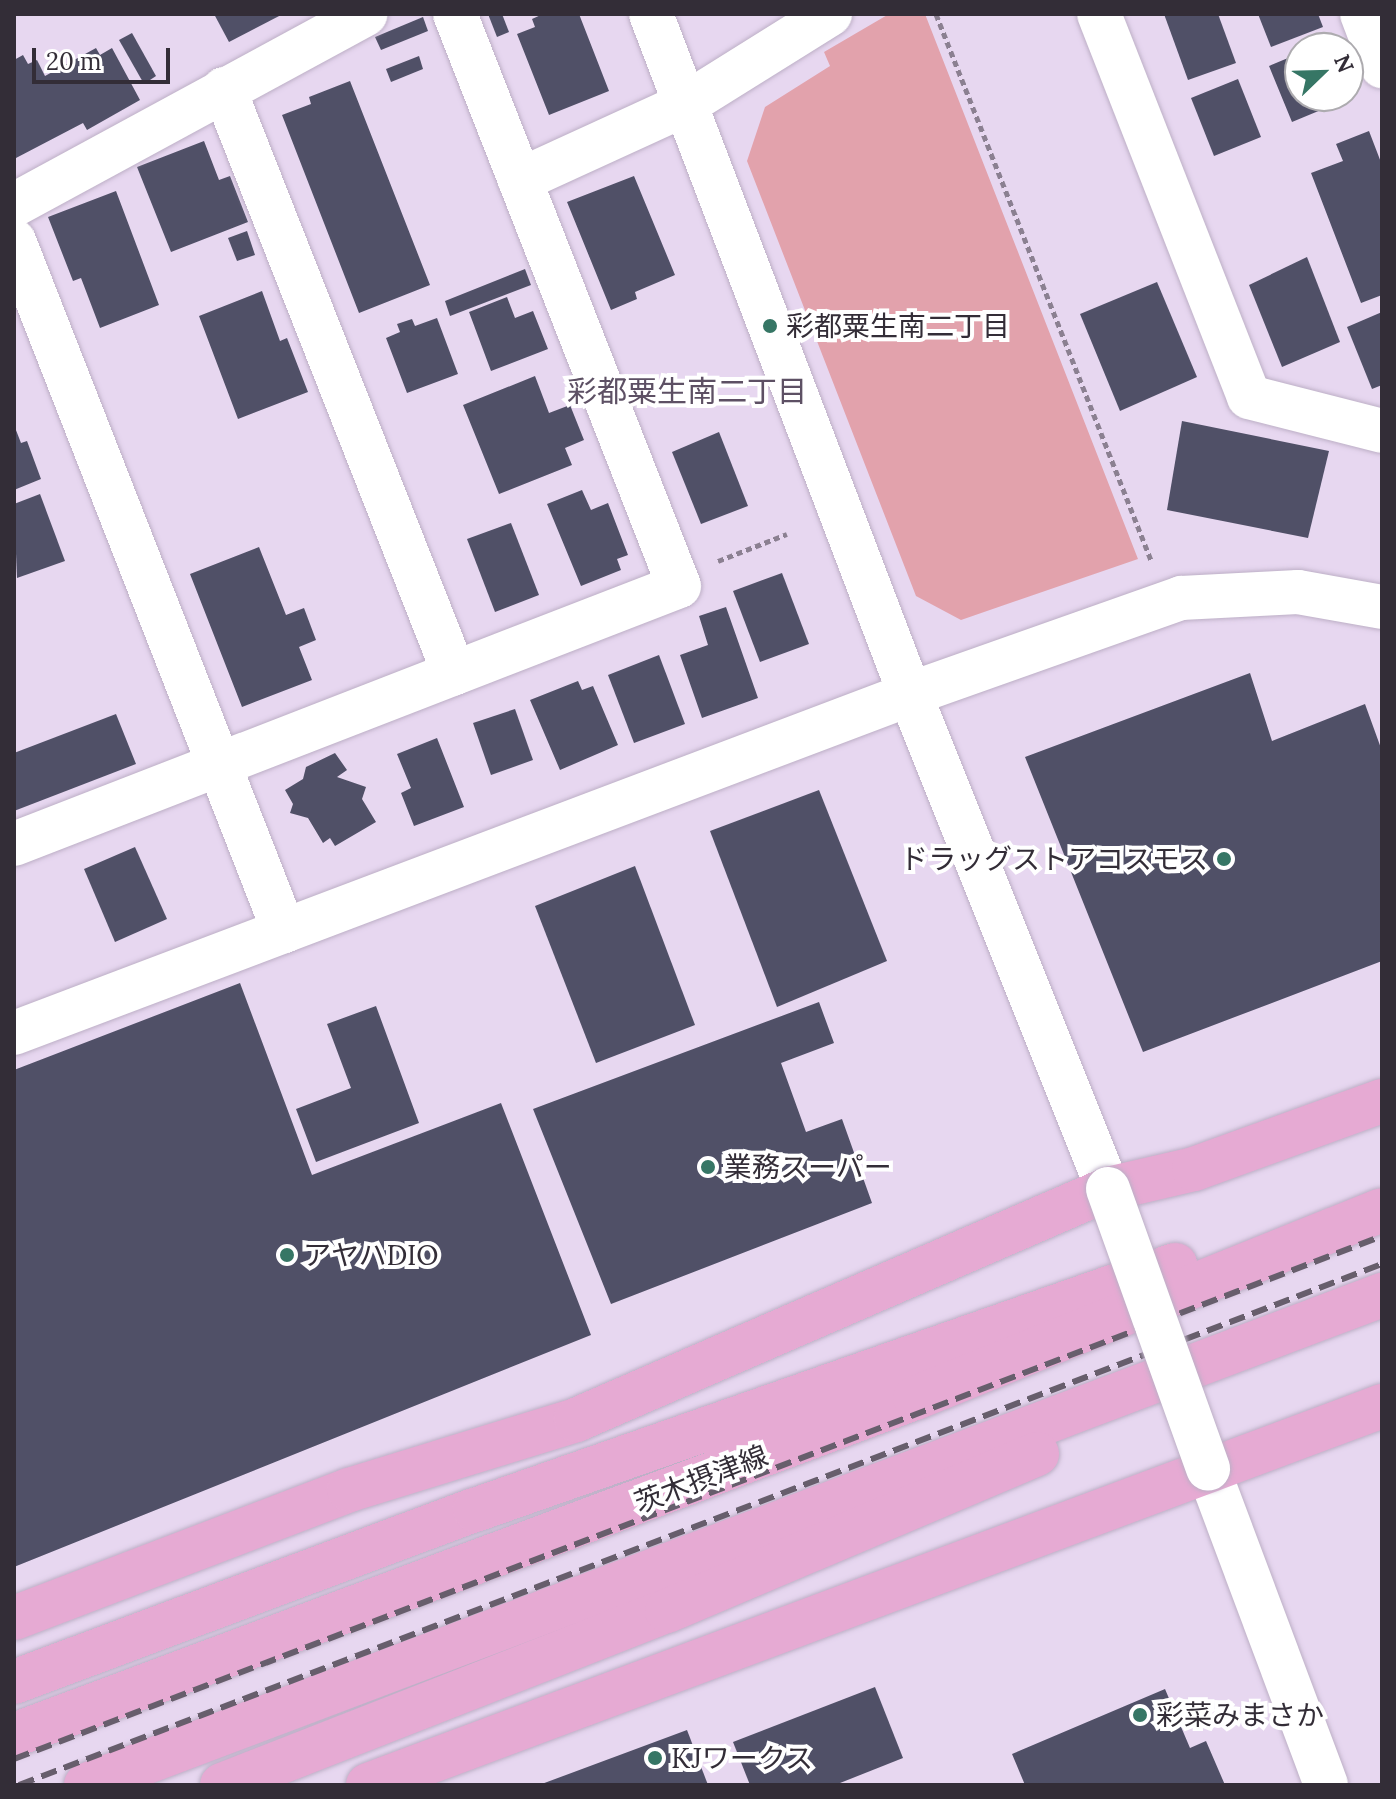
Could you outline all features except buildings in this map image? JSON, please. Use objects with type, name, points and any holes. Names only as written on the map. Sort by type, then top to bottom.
[{"type":"main road","points":[[14,1618],[349,1490],[589,1415],[1108,1189],[1194,1169],[1382,1101]]},
{"type":"main road","points":[[14,1682],[629,1455],[1316,1216],[1382,1201]]},
{"type":"main road","name":"茨木摂津線","points":[[14,1735],[915,1398],[1382,1210]]},
{"type":"main road","points":[[86,1785],[1382,1295]]},
{"type":"main road","points":[[222,1785],[667,1611],[1382,1308]]},
{"type":"main road","points":[[368,1785],[1382,1406]]},
{"type":"street","points":[[14,205],[366,14]]},
{"type":"street","points":[[14,844],[679,586],[455,14]]},
{"type":"street","points":[[651,14],[910,694],[1108,1189],[1326,1785]]},
{"type":"street","points":[[520,180],[686,104],[830,14]]},
{"type":"street","points":[[1099,14],[1249,397],[1382,431]]},
{"type":"street","points":[[1362,14],[1382,66]]},
{"type":"street","points":[[224,89],[454,673]]},
{"type":"street","points":[[14,241],[284,931]]},
{"type":"street","points":[[14,1033],[910,694],[1181,598],[1298,592],[1382,607]]},
{"type":"path","points":[[936,14],[1151,560]]},
{"type":"path","points":[[676,578],[787,534]]},
{"type":"shaded area","points":[[889,14],[925,14],[1138,559],[961,620],[916,596],[747,161],[765,107],[830,66],[824,52]]},
{"type":"railway","points":[[14,1759],[1382,1236]]},
{"type":"railway","points":[[19,1785],[1382,1264]]},
{"type":"place","name":"彩都粟生南二丁目","points":[[770,326]]},
{"type":"place","name":"ドラッグストアコスモス","points":[[1224,859]]},
{"type":"place","name":"業務スーパー","points":[[708,1167]]},
{"type":"place","name":"アヤハDIO","points":[[287,1255]]},
{"type":"place","name":"彩菜みまさか","points":[[1140,1715]]},
{"type":"place","name":"KJワークス","points":[[655,1758]]},
{"type":"district","name":"彩都粟生南二丁目","points":[[687,391]]}]
